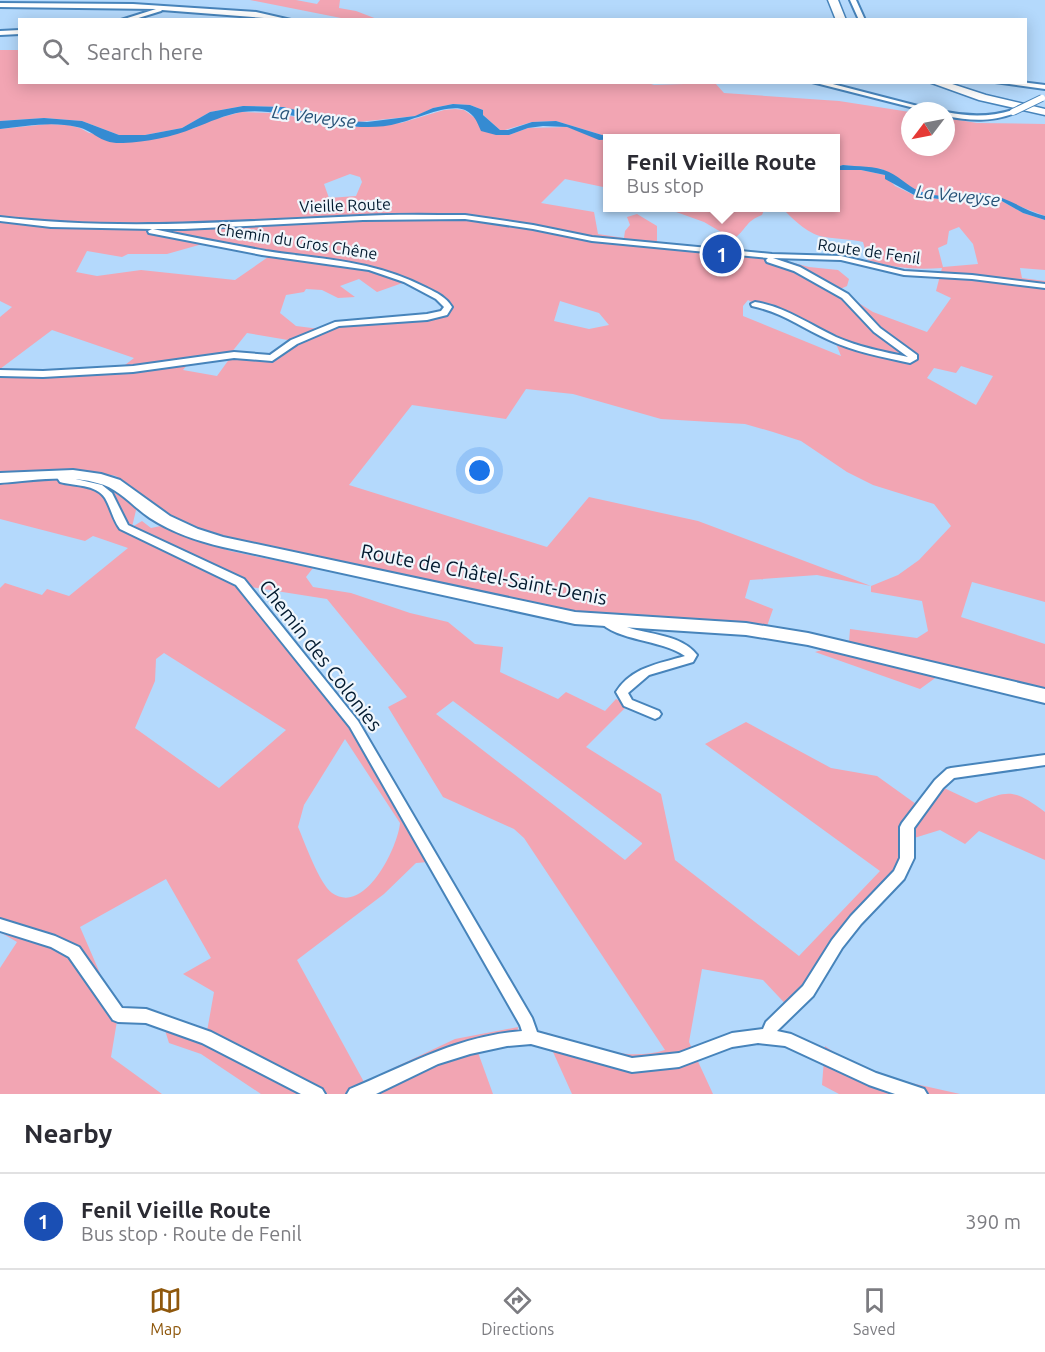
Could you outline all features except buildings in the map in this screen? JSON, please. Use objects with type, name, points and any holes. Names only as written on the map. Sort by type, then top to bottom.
[{"type":"highway","points":[[824,0],[831,18]]},
{"type":"highway","points":[[833,0],[840,18]]},
{"type":"highway","points":[[940,84],[983,98],[1044,103]]},
{"type":"highway","points":[[952,84],[988,95],[1044,103]]},
{"type":"main road","name":"Route de Châtel-Saint-Denis","points":[[0,478],[94,477],[117,484],[162,518],[198,536],[575,618],[746,629],[789,635],[1045,696]]},
{"type":"street","points":[[136,6],[143,0]]},
{"type":"street","points":[[853,0],[861,18]]},
{"type":"street","points":[[0,5],[136,6],[256,14],[277,18]]},
{"type":"street","points":[[131,18],[165,9]]},
{"type":"street","points":[[0,33],[18,32]]},
{"type":"street","points":[[823,84],[901,103]]},
{"type":"street","points":[[1017,84],[1045,87]]},
{"type":"street","points":[[955,115],[982,119],[995,118],[1044,103]]},
{"type":"street","name":"Vieille Route","points":[[0,219],[51,225],[195,226],[363,218],[465,217],[533,227],[583,238],[689,247]]},
{"type":"street","name":"Chemin du Gros Chêne","points":[[0,373],[43,374],[133,369],[234,355],[272,358],[294,342],[338,324],[428,317],[444,313],[448,307],[444,301],[416,284],[379,269],[335,261],[289,257],[191,240],[142,230],[139,226]]},
{"type":"street","name":"Route de Fenil","points":[[689,247],[772,256],[841,258],[904,273],[972,277],[1045,286]]},
{"type":"street","points":[[723,250],[777,261],[797,269],[845,296],[877,330],[914,357],[910,360],[858,348],[832,339],[779,308],[755,304]]},
{"type":"street","name":"Chemin des Colonies","points":[[61,476],[63,480],[95,486],[107,492],[112,500],[117,519],[124,527],[240,582],[354,724],[527,1023],[531,1037]]},
{"type":"street","points":[[605,621],[615,628],[662,639],[686,650],[691,655],[689,659],[646,671],[634,677],[622,692],[628,703],[655,714]]},
{"type":"street","points":[[767,1037],[771,1028],[808,991],[837,944],[856,920],[899,875],[907,858],[907,827],[939,784],[951,773],[1045,760]]},
{"type":"street","points":[[0,925],[56,942],[74,952],[118,1015],[146,1016],[163,1024],[206,1037],[317,1094]]},
{"type":"street","points":[[355,1094],[372,1089],[436,1058],[476,1047],[531,1037],[632,1065],[679,1060],[732,1040],[767,1037],[786,1039],[865,1076],[919,1094]]},
{"type":"shaded area","points":[[250,0],[296,0],[317,4],[320,0],[340,0],[339,8],[374,18],[341,18]]},
{"type":"shaded area","points":[[0,50],[18,50],[18,84],[716,84],[724,93],[839,101],[901,111],[901,156],[955,156],[955,119],[977,123],[1045,124],[1045,216],[987,194],[937,196],[913,189],[882,169],[840,166],[840,134],[603,135],[556,121],[532,122],[500,130],[483,115],[483,110],[470,105],[453,104],[433,108],[416,116],[358,122],[316,116],[283,107],[243,106],[210,112],[182,128],[145,135],[119,135],[82,121],[44,118],[0,121]]},
{"type":"shaded area","points":[[455,109],[464,110],[478,120],[479,126],[509,135],[528,128],[567,127],[603,139],[603,187],[565,179],[541,203],[594,212],[598,234],[624,238],[625,231],[630,225],[627,217],[637,214],[657,226],[657,243],[775,258],[809,267],[838,270],[849,279],[847,286],[838,290],[873,312],[927,332],[951,298],[936,291],[942,268],[905,268],[868,260],[863,242],[813,234],[786,212],[840,212],[840,170],[861,170],[885,175],[895,186],[916,196],[947,200],[1000,200],[1023,213],[1045,220],[1045,270],[1020,268],[1022,278],[1045,281],[1045,602],[972,582],[961,617],[1045,644],[1045,692],[938,676],[920,689],[815,652],[849,642],[850,629],[917,638],[928,631],[922,601],[871,592],[871,586],[817,575],[750,580],[745,598],[773,609],[767,626],[574,613],[435,585],[219,536],[163,513],[116,476],[88,471],[0,475],[0,372],[93,369],[112,375],[134,358],[52,330],[0,369],[0,317],[12,307],[0,301],[0,129],[48,124],[68,125],[89,133],[146,140],[195,128],[208,121],[241,112],[273,113],[352,127],[401,123]],"holes":[[[350,174],[360,177],[362,182],[356,196],[329,198],[324,184]],[[959,227],[973,244],[978,264],[943,267],[938,248],[947,244],[949,231]],[[213,241],[264,250],[271,255],[235,280],[141,270],[97,276],[76,272],[87,251],[122,257],[128,254],[167,254]],[[359,279],[377,292],[408,281],[440,299],[445,305],[439,312],[418,317],[347,320],[320,329],[296,326],[280,313],[286,295],[304,292],[306,289],[322,290],[338,298],[355,297],[340,286]],[[748,300],[755,304],[779,308],[835,341],[841,356],[743,316],[743,306]],[[560,301],[599,313],[609,325],[589,329],[554,321]],[[247,333],[288,340],[273,360],[231,353]],[[230,358],[217,376],[183,370],[190,361]],[[961,366],[993,376],[976,405],[927,378],[934,368],[956,373]],[[526,389],[573,394],[661,419],[745,424],[801,441],[847,472],[873,485],[934,504],[951,526],[919,560],[898,575],[871,586],[698,521],[589,497],[547,547],[349,485],[412,405],[506,419]]]},
{"type":"shaded area","points":[[676,212],[763,212],[733,239],[704,222]]},
{"type":"shaded area","points":[[84,479],[108,486],[137,506],[132,527],[142,521],[151,528],[161,526],[230,551],[313,568],[306,577],[313,587],[351,593],[410,613],[448,622],[475,644],[503,647],[500,672],[558,699],[566,692],[605,711],[616,699],[628,705],[586,747],[661,794],[675,860],[799,956],[880,871],[705,744],[746,722],[831,768],[877,776],[916,804],[928,793],[944,788],[976,803],[1005,794],[1026,799],[1045,812],[1045,860],[979,831],[965,844],[940,830],[911,839],[910,865],[862,919],[793,1012],[763,980],[702,969],[689,1042],[713,1094],[572,1094],[544,1032],[620,1053],[650,1053],[665,1050],[524,838],[514,829],[443,797],[388,707],[407,697],[327,599],[251,587],[362,725],[438,857],[428,862],[416,863],[384,894],[297,960],[364,1082],[455,1039],[518,1027],[517,1038],[476,1047],[493,1094],[261,1094],[201,1054],[169,1043],[163,1024],[206,1037],[214,992],[183,974],[211,958],[166,879],[80,927],[118,1015],[111,1057],[162,1094],[0,1094],[0,968],[17,942],[0,932],[0,588],[5,583],[42,595],[47,589],[69,596],[128,548],[93,536],[85,541],[0,519],[0,482]],"holes":[[[164,653],[286,730],[219,788],[135,728],[155,681],[156,659]],[[453,701],[642,844],[625,860],[436,714]],[[345,739],[400,823],[393,847],[378,876],[356,895],[344,898],[332,893],[322,881],[298,827],[304,805]]]},
{"type":"shaded area","points":[[825,1046],[862,1072],[960,1094],[839,1094],[822,1085]]},
{"type":"water","name":"La Veveyse","points":[[453,104],[470,105],[483,110],[483,115],[500,130],[508,130],[532,122],[556,121],[603,135],[603,140],[567,127],[543,126],[528,128],[509,135],[496,135],[481,131],[471,114],[458,108],[442,110],[391,125],[372,127],[336,124],[272,112],[242,112],[168,136],[123,143],[108,141],[83,129],[68,125],[0,129],[0,121],[44,118],[82,121],[119,135],[145,135],[182,128],[210,112],[243,106],[283,107],[345,121],[367,122],[415,116],[433,108]]},
{"type":"water","name":"La Veveyse","points":[[840,166],[872,167],[883,170],[894,174],[915,189],[933,195],[989,194],[1045,216],[1045,220],[1023,213],[1000,200],[947,200],[916,196],[885,179],[885,175],[861,170],[840,170]]},
{"type":"place","name":"Fenil Vieille Route","points":[[722,254]]}]
